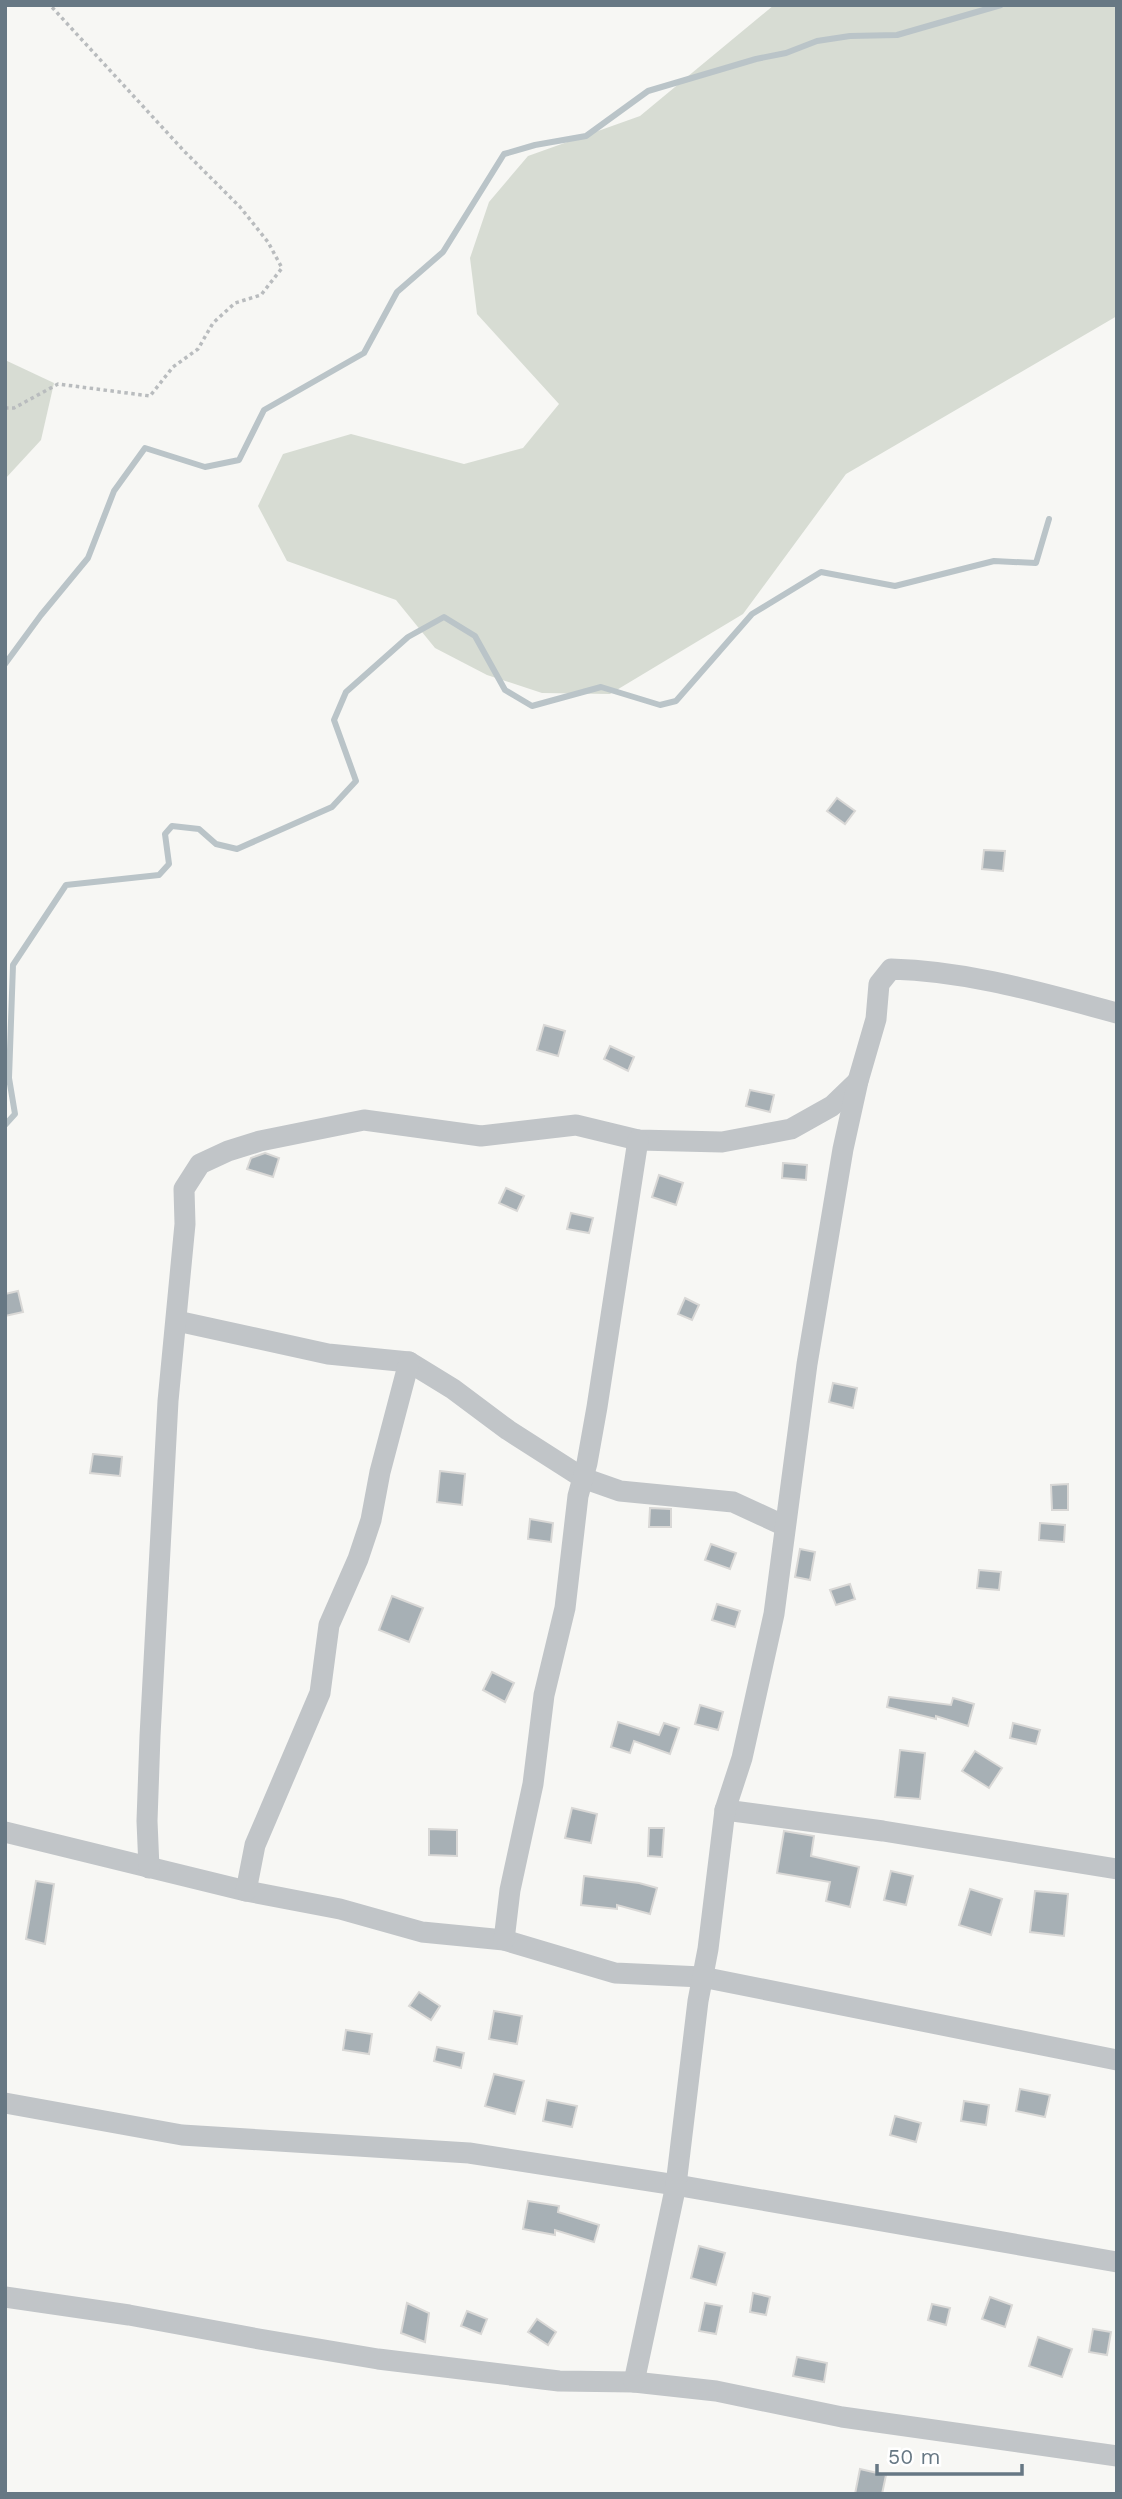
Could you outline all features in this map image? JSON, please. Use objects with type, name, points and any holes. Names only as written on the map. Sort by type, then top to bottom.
[{"type":"street","points":[[634,2382],[676,2185],[725,1810],[742,1758],[774,1614],[807,1364],[843,1149],[858,1081],[876,1019],[879,984],[891,968],[932,970],[984,979],[1117,1013]]},
{"type":"street","points":[[149,1868],[147,1821],[168,1401],[185,1224],[184,1189],[201,1164],[228,1151],[260,1141],[364,1119],[481,1136],[576,1125],[638,1140],[722,1142],[791,1129],[832,1106],[858,1081]]},
{"type":"street","points":[[504,1940],[510,1890],[533,1784],[544,1695],[565,1608],[578,1496],[618,1284],[638,1140]]},
{"type":"street","points":[[177,1321],[328,1354],[410,1362],[583,1478],[620,1491],[733,1502],[785,1526]]},
{"type":"street","points":[[246,1891],[255,1845],[320,1693],[329,1625],[372,1520],[380,1472],[410,1362]]},
{"type":"street","points":[[725,1810],[883,1830],[1117,1869]]},
{"type":"street","points":[[5,1832],[246,1891],[340,1909],[422,1932],[504,1940],[615,1973],[702,1977],[1117,2060]]},
{"type":"street","points":[[5,2103],[182,2135],[469,2153],[676,2185],[1117,2262]]},
{"type":"street","points":[[5,2297],[129,2315],[378,2359],[559,2381],[634,2382],[716,2391],[842,2417],[1117,2456]]},
{"type":"path","points":[[5,408],[14,408],[58,384],[149,396],[173,367],[198,349],[213,323],[235,303],[261,295],[282,268],[268,242],[240,207],[184,151],[50,5]]},
{"type":"shaded area","points":[[774,5],[1117,5],[1117,316],[846,474],[743,614],[610,694],[542,693],[487,675],[435,648],[396,600],[287,561],[258,506],[283,454],[351,434],[464,464],[523,448],[559,404],[477,314],[470,258],[489,202],[528,156],[640,116]]},
{"type":"shaded area","points":[[5,360],[54,383],[41,440],[5,479]]},
{"type":"building","points":[[837,798],[855,811],[845,824],[827,811]]},
{"type":"building","points":[[984,850],[1005,851],[1003,871],[982,869]]},
{"type":"building","points":[[544,1025],[565,1031],[558,1056],[537,1050]]},
{"type":"building","points":[[610,1046],[634,1057],[628,1071],[604,1059]]},
{"type":"building","points":[[750,1090],[774,1095],[770,1112],[746,1106]]},
{"type":"building","points":[[265,1153],[279,1158],[273,1177],[247,1169],[251,1158]]},
{"type":"building","points":[[783,1163],[807,1165],[806,1180],[782,1178]]},
{"type":"building","points":[[659,1175],[683,1183],[676,1205],[652,1197]]},
{"type":"building","points":[[506,1188],[524,1196],[517,1211],[499,1203]]},
{"type":"building","points":[[571,1213],[593,1218],[589,1233],[567,1229]]},
{"type":"building","points":[[18,1291],[23,1312],[5,1316],[5,1294]]},
{"type":"building","points":[[685,1298],[699,1305],[692,1320],[678,1314]]},
{"type":"building","points":[[833,1383],[857,1388],[853,1408],[829,1402]]},
{"type":"building","points":[[93,1454],[122,1457],[120,1476],[90,1473]]},
{"type":"building","points":[[440,1471],[465,1474],[462,1505],[437,1502]]},
{"type":"building","points":[[1068,1484],[1068,1510],[1052,1510],[1051,1485]]},
{"type":"building","points":[[650,1508],[671,1509],[671,1527],[649,1527]]},
{"type":"building","points":[[530,1519],[553,1523],[551,1542],[528,1539]]},
{"type":"building","points":[[1040,1523],[1065,1525],[1064,1542],[1039,1540]]},
{"type":"building","points":[[711,1544],[736,1553],[730,1569],[705,1560]]},
{"type":"building","points":[[800,1549],[815,1552],[810,1580],[795,1577]]},
{"type":"building","points":[[979,1570],[1001,1572],[999,1590],[977,1588]]},
{"type":"building","points":[[850,1584],[855,1599],[836,1605],[830,1590]]},
{"type":"building","points":[[392,1596],[423,1608],[409,1642],[379,1630]]},
{"type":"building","points":[[717,1604],[740,1611],[735,1627],[712,1620]]},
{"type":"building","points":[[492,1672],[514,1683],[505,1702],[483,1690]]},
{"type":"building","points":[[889,1697],[951,1705],[953,1698],[974,1704],[968,1726],[936,1716],[936,1719],[887,1707]]},
{"type":"building","points":[[700,1705],[723,1712],[718,1730],[695,1724]]},
{"type":"building","points":[[618,1722],[659,1735],[664,1723],[679,1728],[670,1754],[634,1741],[630,1753],[611,1747]]},
{"type":"building","points":[[1013,1723],[1040,1730],[1036,1744],[1010,1738]]},
{"type":"building","points":[[900,1750],[925,1753],[920,1799],[895,1797]]},
{"type":"building","points":[[975,1751],[1002,1768],[989,1788],[962,1771]]},
{"type":"building","points":[[572,1808],[597,1814],[591,1843],[565,1838]]},
{"type":"building","points":[[649,1828],[664,1828],[662,1857],[648,1856]]},
{"type":"building","points":[[429,1829],[457,1830],[457,1856],[429,1855]]},
{"type":"building","points":[[784,1831],[814,1836],[811,1856],[859,1867],[850,1907],[826,1901],[830,1882],[777,1873]]},
{"type":"building","points":[[891,1871],[913,1876],[906,1905],[884,1900]]},
{"type":"building","points":[[584,1876],[657,1888],[650,1914],[617,1905],[617,1909],[581,1905]]},
{"type":"building","points":[[36,1881],[54,1884],[45,1944],[26,1939]]},
{"type":"building","points":[[970,1889],[1002,1899],[991,1935],[959,1925]]},
{"type":"building","points":[[1035,1891],[1068,1894],[1064,1936],[1030,1932]]},
{"type":"building","points":[[419,1992],[440,2006],[431,2020],[409,2006]]},
{"type":"building","points":[[494,2011],[522,2016],[517,2044],[489,2039]]},
{"type":"building","points":[[346,2030],[372,2034],[369,2054],[343,2050]]},
{"type":"building","points":[[437,2047],[464,2053],[461,2068],[434,2061]]},
{"type":"building","points":[[494,2074],[524,2081],[515,2114],[485,2106]]},
{"type":"building","points":[[1020,2089],[1050,2095],[1045,2117],[1016,2111]]},
{"type":"building","points":[[547,2100],[577,2106],[572,2127],[543,2121]]},
{"type":"building","points":[[964,2101],[989,2105],[986,2125],[961,2121]]},
{"type":"building","points":[[895,2116],[921,2123],[916,2142],[890,2135]]},
{"type":"building","points":[[528,2201],[559,2206],[558,2212],[599,2225],[594,2242],[555,2230],[555,2235],[523,2229]]},
{"type":"building","points":[[699,2246],[725,2253],[716,2285],[691,2278]]},
{"type":"building","points":[[753,2293],[770,2297],[766,2315],[750,2312]]},
{"type":"building","points":[[990,2297],[1012,2305],[1005,2327],[982,2319]]},
{"type":"building","points":[[407,2303],[429,2313],[425,2342],[401,2333]]},
{"type":"building","points":[[705,2303],[722,2306],[716,2334],[699,2331]]},
{"type":"building","points":[[932,2304],[950,2308],[946,2325],[928,2320]]},
{"type":"building","points":[[467,2311],[487,2319],[481,2334],[461,2326]]},
{"type":"building","points":[[537,2319],[556,2332],[548,2345],[528,2332]]},
{"type":"building","points":[[1093,2329],[1111,2332],[1107,2355],[1089,2352]]},
{"type":"building","points":[[1038,2337],[1072,2349],[1062,2377],[1029,2366]]},
{"type":"building","points":[[797,2357],[827,2363],[824,2382],[793,2376]]},
{"type":"building","points":[[860,2469],[886,2475],[882,2494],[855,2494]]},
{"type":"waterway","points":[[5,664],[88,558],[114,491],[145,448],[205,467],[239,460],[264,410],[364,353],[397,292],[443,252],[504,154],[535,145],[586,136],[648,91],[756,59],[786,53],[817,41],[850,36],[897,35],[1001,5]]},
{"type":"waterway","points":[[5,1125],[15,1114],[9,1078],[13,965],[66,885],[159,875],[169,864],[165,834],[172,826],[199,829],[216,844],[237,849],[332,807],[356,781],[334,720],[346,692],[408,637],[444,617],[475,636],[505,690],[532,706],[601,687],[660,705],[676,701],[752,614],[821,572],[895,586],[994,561],[1036,563],[1049,519]]}]
